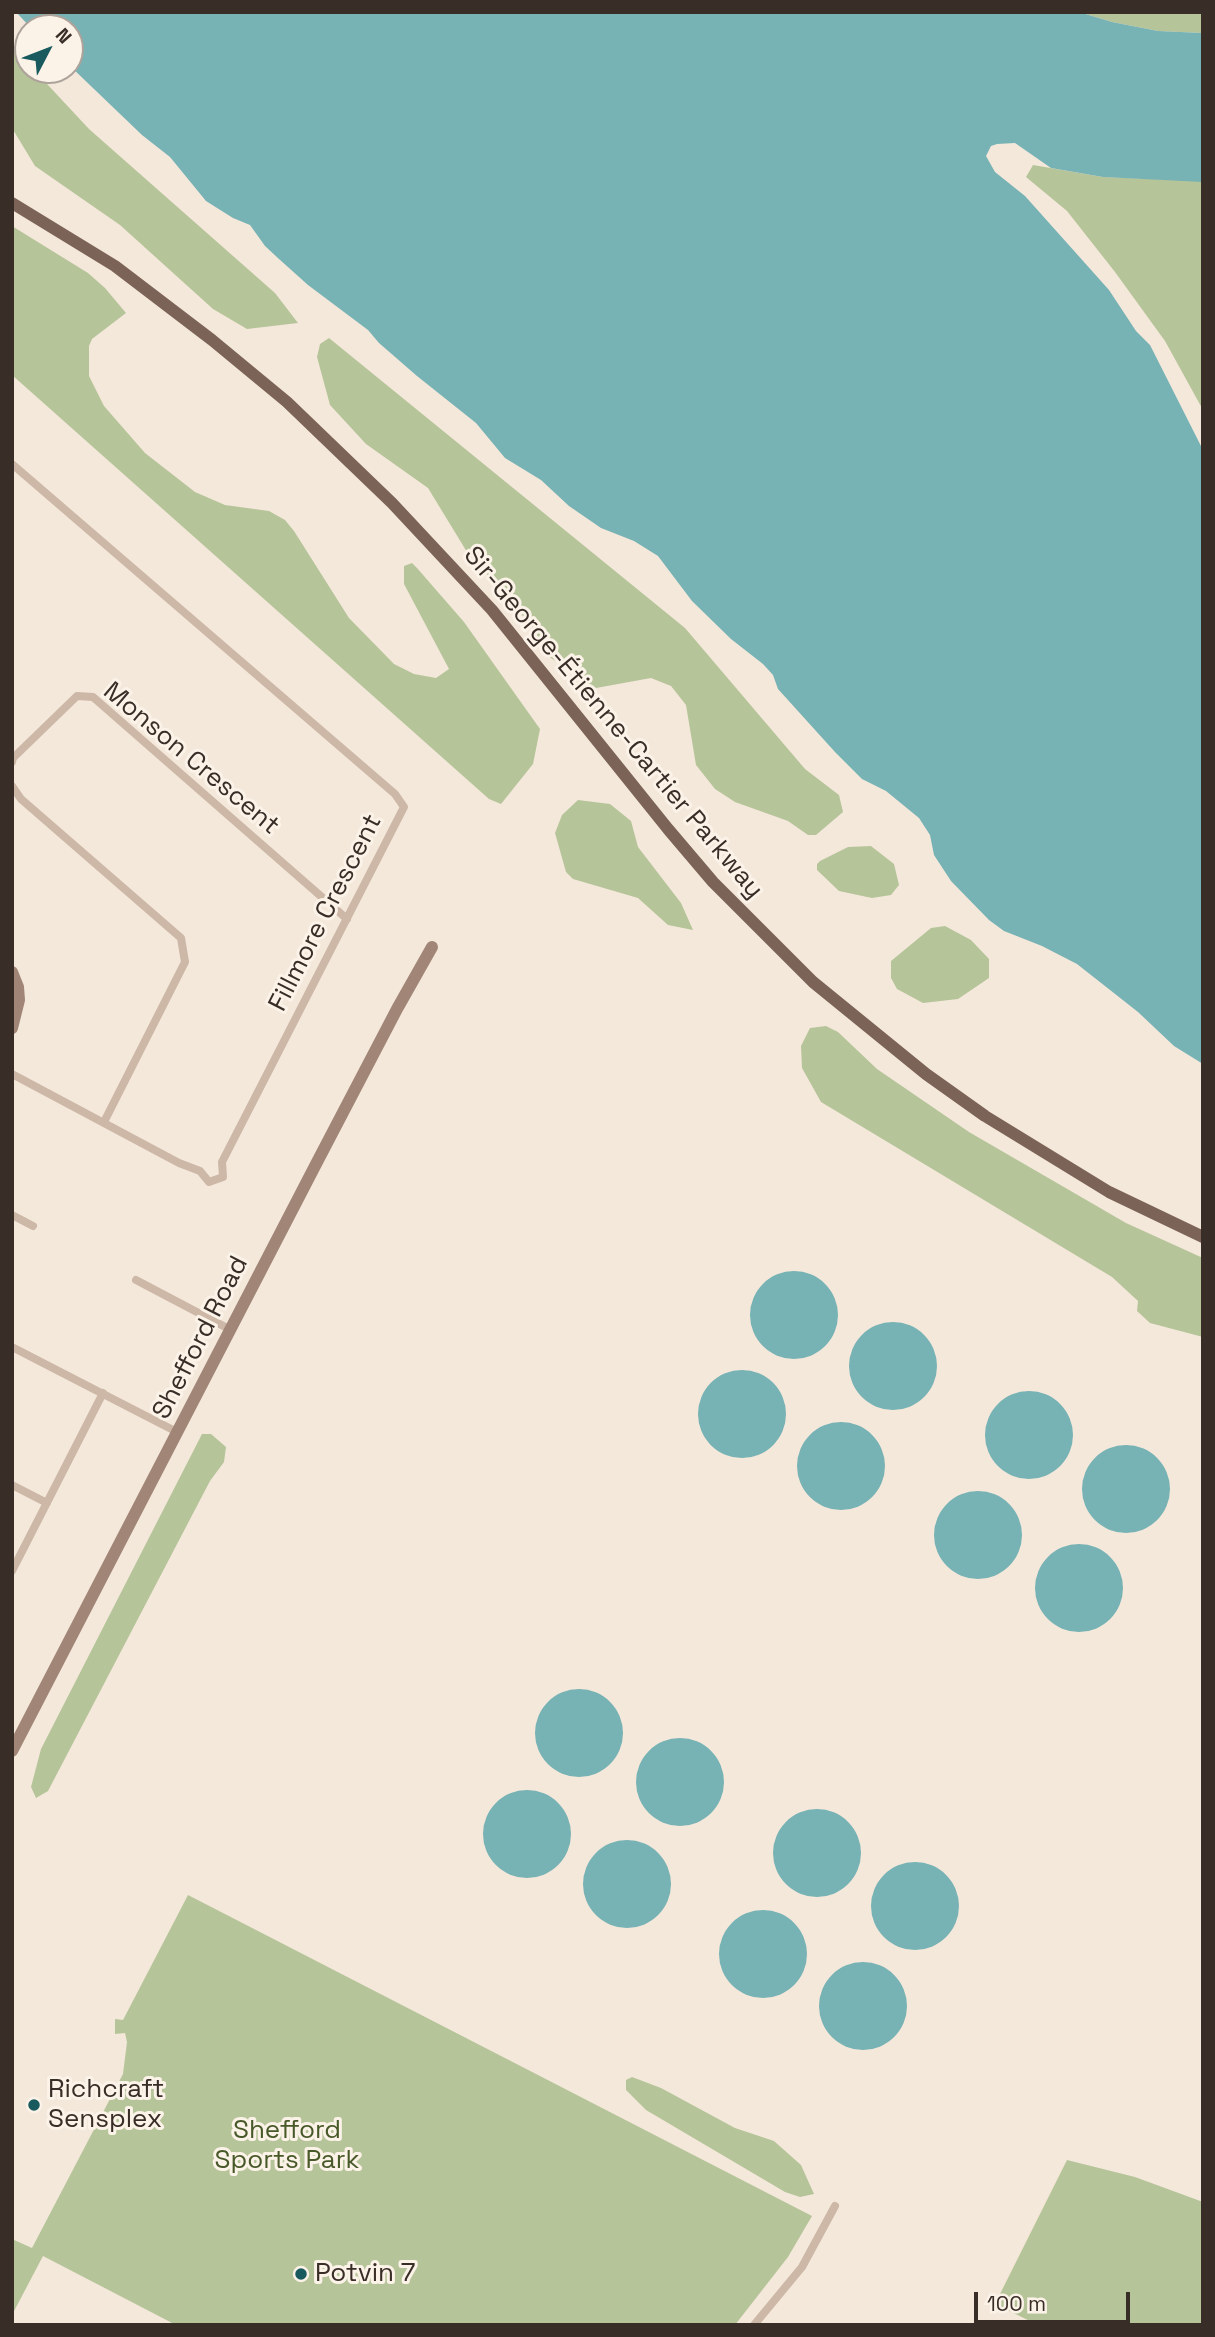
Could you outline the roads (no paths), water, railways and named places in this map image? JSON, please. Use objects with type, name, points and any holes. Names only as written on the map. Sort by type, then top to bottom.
[{"type":"main road","name":"Sir-George-Étienne-Cartier Parkway","points":[[12,203],[115,266],[212,340],[288,402],[392,503],[492,610],[713,882],[813,982],[926,1074],[985,1116],[1109,1192],[1203,1237]]},
{"type":"street","name":"Fillmore Crescent","points":[[12,464],[395,794],[404,807],[222,1162],[223,1177],[209,1182],[200,1171],[179,1163],[12,1074]]},
{"type":"street","name":"Monson Crescent","points":[[12,762],[77,696],[93,697],[347,919]]},
{"type":"street","points":[[12,786],[21,799],[181,939],[185,962],[104,1122]]},
{"type":"street","name":"Shefford Road","points":[[12,1751],[397,1009],[432,947]]},
{"type":"street","points":[[12,972],[18,987],[19,1000],[12,1028]]},
{"type":"street","points":[[12,1215],[33,1226]]},
{"type":"street","points":[[136,1280],[231,1330]]},
{"type":"street","points":[[12,1347],[177,1432]]},
{"type":"street","points":[[12,1571],[103,1393]]},
{"type":"street","points":[[12,1485],[47,1503]]},
{"type":"street","points":[[754,2325],[802,2267],[835,2206]]},
{"type":"water","points":[[16,12],[1079,12],[1158,31],[1203,33],[1203,182],[1103,177],[1051,168],[1015,143],[991,146],[986,156],[995,172],[1025,196],[1109,290],[1136,331],[1150,345],[1203,450],[1203,1064],[1174,1046],[1138,1012],[1077,964],[1004,931],[989,920],[951,881],[934,855],[930,835],[919,818],[886,791],[862,779],[835,752],[778,689],[773,675],[692,601],[658,556],[634,541],[601,528],[569,506],[541,480],[505,458],[476,423],[417,376],[368,330],[308,285],[265,246],[250,225],[206,201],[170,157],[142,135],[84,79],[84,14]]},
{"type":"water","points":[[794,1271],[811,1274],[825,1284],[835,1298],[838,1315],[835,1332],[825,1346],[811,1356],[794,1359],[777,1356],[763,1346],[753,1332],[750,1315],[753,1298],[763,1284],[777,1274]]},
{"type":"water","points":[[893,1322],[910,1325],[924,1335],[934,1349],[937,1366],[934,1383],[924,1397],[910,1407],[893,1410],[876,1407],[862,1397],[852,1383],[849,1366],[852,1349],[862,1335],[876,1325]]},
{"type":"water","points":[[742,1370],[759,1373],[773,1383],[783,1397],[786,1414],[783,1431],[773,1445],[759,1455],[742,1458],[725,1455],[711,1445],[701,1431],[698,1414],[701,1397],[711,1383],[725,1373]]},
{"type":"water","points":[[1029,1391],[1046,1394],[1060,1404],[1070,1418],[1073,1435],[1070,1452],[1060,1466],[1046,1476],[1029,1479],[1012,1476],[998,1466],[988,1452],[985,1435],[988,1418],[998,1404],[1012,1394]]},
{"type":"water","points":[[841,1422],[858,1425],[872,1435],[882,1449],[885,1466],[882,1483],[872,1497],[858,1507],[841,1510],[824,1507],[810,1497],[800,1483],[797,1466],[800,1449],[810,1435],[824,1425]]},
{"type":"water","points":[[1126,1445],[1143,1448],[1157,1458],[1167,1472],[1170,1489],[1167,1506],[1157,1520],[1143,1530],[1126,1533],[1109,1530],[1095,1520],[1085,1506],[1082,1489],[1085,1472],[1095,1458],[1109,1448]]},
{"type":"water","points":[[978,1491],[995,1494],[1009,1504],[1019,1518],[1022,1535],[1019,1552],[1009,1566],[995,1576],[978,1579],[961,1576],[947,1566],[937,1552],[934,1535],[937,1518],[947,1504],[961,1494]]},
{"type":"water","points":[[1079,1544],[1096,1547],[1110,1557],[1120,1571],[1123,1588],[1120,1605],[1110,1619],[1096,1629],[1079,1632],[1062,1629],[1048,1619],[1038,1605],[1035,1588],[1038,1571],[1048,1557],[1062,1547]]},
{"type":"water","points":[[579,1689],[596,1692],[610,1702],[620,1716],[623,1733],[620,1750],[610,1764],[596,1774],[579,1777],[562,1774],[548,1764],[538,1750],[535,1733],[538,1716],[548,1702],[562,1692]]},
{"type":"water","points":[[680,1738],[697,1741],[711,1751],[721,1765],[724,1782],[721,1799],[711,1813],[697,1823],[680,1826],[663,1823],[649,1813],[639,1799],[636,1782],[639,1765],[649,1751],[663,1741]]},
{"type":"water","points":[[527,1790],[544,1793],[558,1803],[568,1817],[571,1834],[568,1851],[558,1865],[544,1875],[527,1878],[510,1875],[496,1865],[486,1851],[483,1834],[486,1817],[496,1803],[510,1793]]},
{"type":"water","points":[[817,1809],[834,1812],[848,1822],[858,1836],[861,1853],[858,1870],[848,1884],[834,1894],[817,1897],[800,1894],[786,1884],[776,1870],[773,1853],[776,1836],[786,1822],[800,1812]]},
{"type":"water","points":[[627,1840],[644,1843],[658,1853],[668,1867],[671,1884],[668,1901],[658,1915],[644,1925],[627,1928],[610,1925],[596,1915],[586,1901],[583,1884],[586,1867],[596,1853],[610,1843]]},
{"type":"water","points":[[915,1862],[932,1865],[946,1875],[956,1889],[959,1906],[956,1923],[946,1937],[932,1947],[915,1950],[898,1947],[884,1937],[874,1923],[871,1906],[874,1889],[884,1875],[898,1865]]},
{"type":"water","points":[[763,1910],[780,1913],[794,1923],[804,1937],[807,1954],[804,1971],[794,1985],[780,1995],[763,1998],[746,1995],[732,1985],[722,1971],[719,1954],[722,1937],[732,1923],[746,1913]]},
{"type":"water","points":[[863,1962],[880,1965],[894,1975],[904,1989],[907,2006],[904,2023],[894,2037],[880,2047],[863,2050],[846,2047],[832,2037],[822,2023],[819,2006],[822,1989],[832,1975],[846,1965]]},
{"type":"place","name":"Richcraft Sensplex","points":[[34,2105]]},
{"type":"place","name":"Potvin 7","points":[[301,2274]]},
{"type":"park label","name":"Shefford Sports Park","points":[[287,2146]]}]
